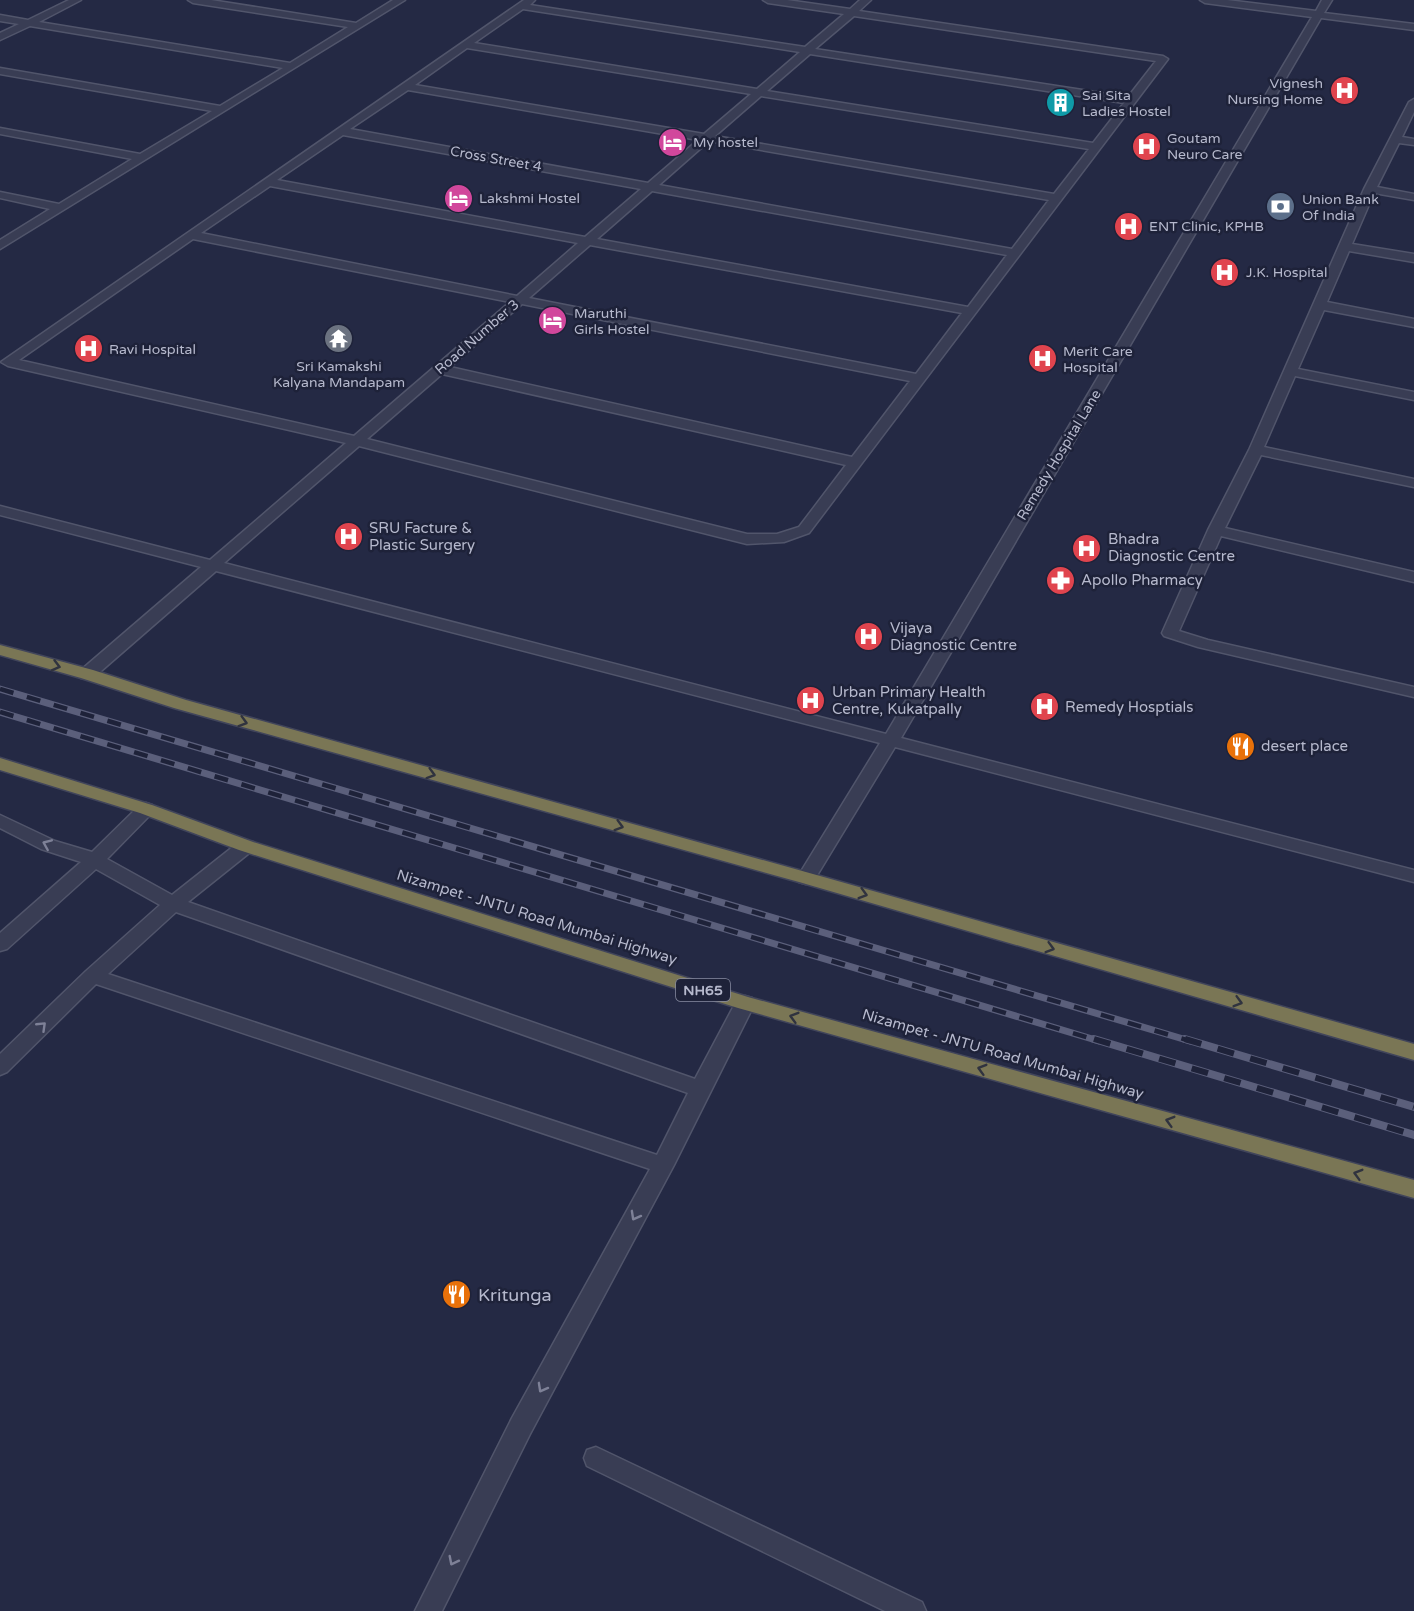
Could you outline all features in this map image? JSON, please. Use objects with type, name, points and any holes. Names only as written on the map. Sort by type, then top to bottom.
[{"type":"highway","points":[[0,650],[87,674],[180,704],[807,878],[1414,1052]]},
{"type":"highway","name":"Nizampet - JNTU Road Mumbai Highway","points":[[0,764],[146,809],[246,846],[746,1003],[1414,1190]]},
{"type":"street","points":[[0,38],[76,0]]},
{"type":"street","points":[[193,0],[357,26]]},
{"type":"street","points":[[0,245],[399,0]]},
{"type":"street","points":[[768,0],[1163,59],[804,530],[792,537],[775,540],[747,538],[357,441],[8,362],[525,3],[807,50],[1131,100]]},
{"type":"street","name":"Road Number 3","points":[[87,674],[866,0]]},
{"type":"street","points":[[1205,0],[1414,27]]},
{"type":"street","name":"Remedy Hospital Lane","points":[[807,878],[891,740],[1327,0]]},
{"type":"street","points":[[0,18],[291,66]]},
{"type":"street","points":[[465,45],[1095,147]]},
{"type":"street","points":[[0,71],[221,110]]},
{"type":"street","points":[[405,86],[1057,198]]},
{"type":"street","points":[[1414,102],[1370,189],[1256,450],[1216,530],[1170,633],[1204,644],[1414,692]]},
{"type":"street","points":[[0,131],[141,158]]},
{"type":"street","name":"Cross Street 4","points":[[341,131],[1014,253]]},
{"type":"street","points":[[1395,139],[1414,142]]},
{"type":"street","points":[[268,182],[970,311]]},
{"type":"street","points":[[1370,189],[1414,197]]},
{"type":"street","points":[[0,195],[60,208]]},
{"type":"street","points":[[192,235],[918,380]]},
{"type":"street","points":[[1346,247],[1414,258]]},
{"type":"street","points":[[1320,305],[1414,323]]},
{"type":"street","points":[[440,369],[854,462]]},
{"type":"street","points":[[1290,371],[1414,396]]},
{"type":"street","points":[[1256,450],[1414,483]]},
{"type":"street","points":[[0,510],[1414,876]]},
{"type":"street","points":[[1216,530],[1414,577]]},
{"type":"street","points":[[0,944],[96,860],[146,809]]},
{"type":"street","points":[[0,821],[48,845],[96,860],[173,904],[700,1089]]},
{"type":"street","points":[[0,1067],[93,976],[173,904],[246,846]]},
{"type":"street","points":[[93,976],[663,1165]]},
{"type":"street","points":[[428,1611],[521,1426],[663,1165],[746,1003]]},
{"type":"street","points":[[596,1458],[913,1611]]},
{"type":"railway","points":[[0,689],[1190,1041]]},
{"type":"railway","points":[[0,712],[1099,1041]]},
{"type":"railway","points":[[1094,1039],[1414,1135]]},
{"type":"railway","points":[[1185,1039],[1414,1107]]},
{"type":"place","name":"Vignesh Nursing Home","points":[[1344,91]]},
{"type":"place","name":"Sai Sita Ladies Hostel","points":[[1061,103]]},
{"type":"place","name":"My hostel","points":[[672,142]]},
{"type":"place","name":"Goutam Neuro Care","points":[[1146,146]]},
{"type":"place","name":"Lakshmi Hostel","points":[[458,198]]},
{"type":"place","name":"Union Bank Of India","points":[[1281,207]]},
{"type":"place","name":"ENT Clinic, KPHB","points":[[1128,226]]},
{"type":"place","name":"J.K. Hospital","points":[[1225,272]]},
{"type":"place","name":"Maruthi Girls Hostel","points":[[553,321]]},
{"type":"place","name":"Sri Kamakshi Kalyana Mandapam","points":[[339,339]]},
{"type":"place","name":"Ravi Hospital","points":[[88,349]]},
{"type":"place","name":"Merit Care Hospital","points":[[1042,359]]},
{"type":"place","name":"SRU Facture & Plastic Surgery","points":[[348,537]]},
{"type":"place","name":"Bhadra Diagnostic Centre","points":[[1087,548]]},
{"type":"place","name":"Apollo Pharmacy","points":[[1060,580]]},
{"type":"place","name":"Vijaya Diagnostic Centre","points":[[869,637]]},
{"type":"place","name":"Urban Primary Health Centre, Kukatpally","points":[[811,701]]},
{"type":"place","name":"Remedy Hosptials","points":[[1044,707]]},
{"type":"place","name":"desert place","points":[[1240,746]]},
{"type":"place","name":"Kritunga","points":[[457,1295]]}]
